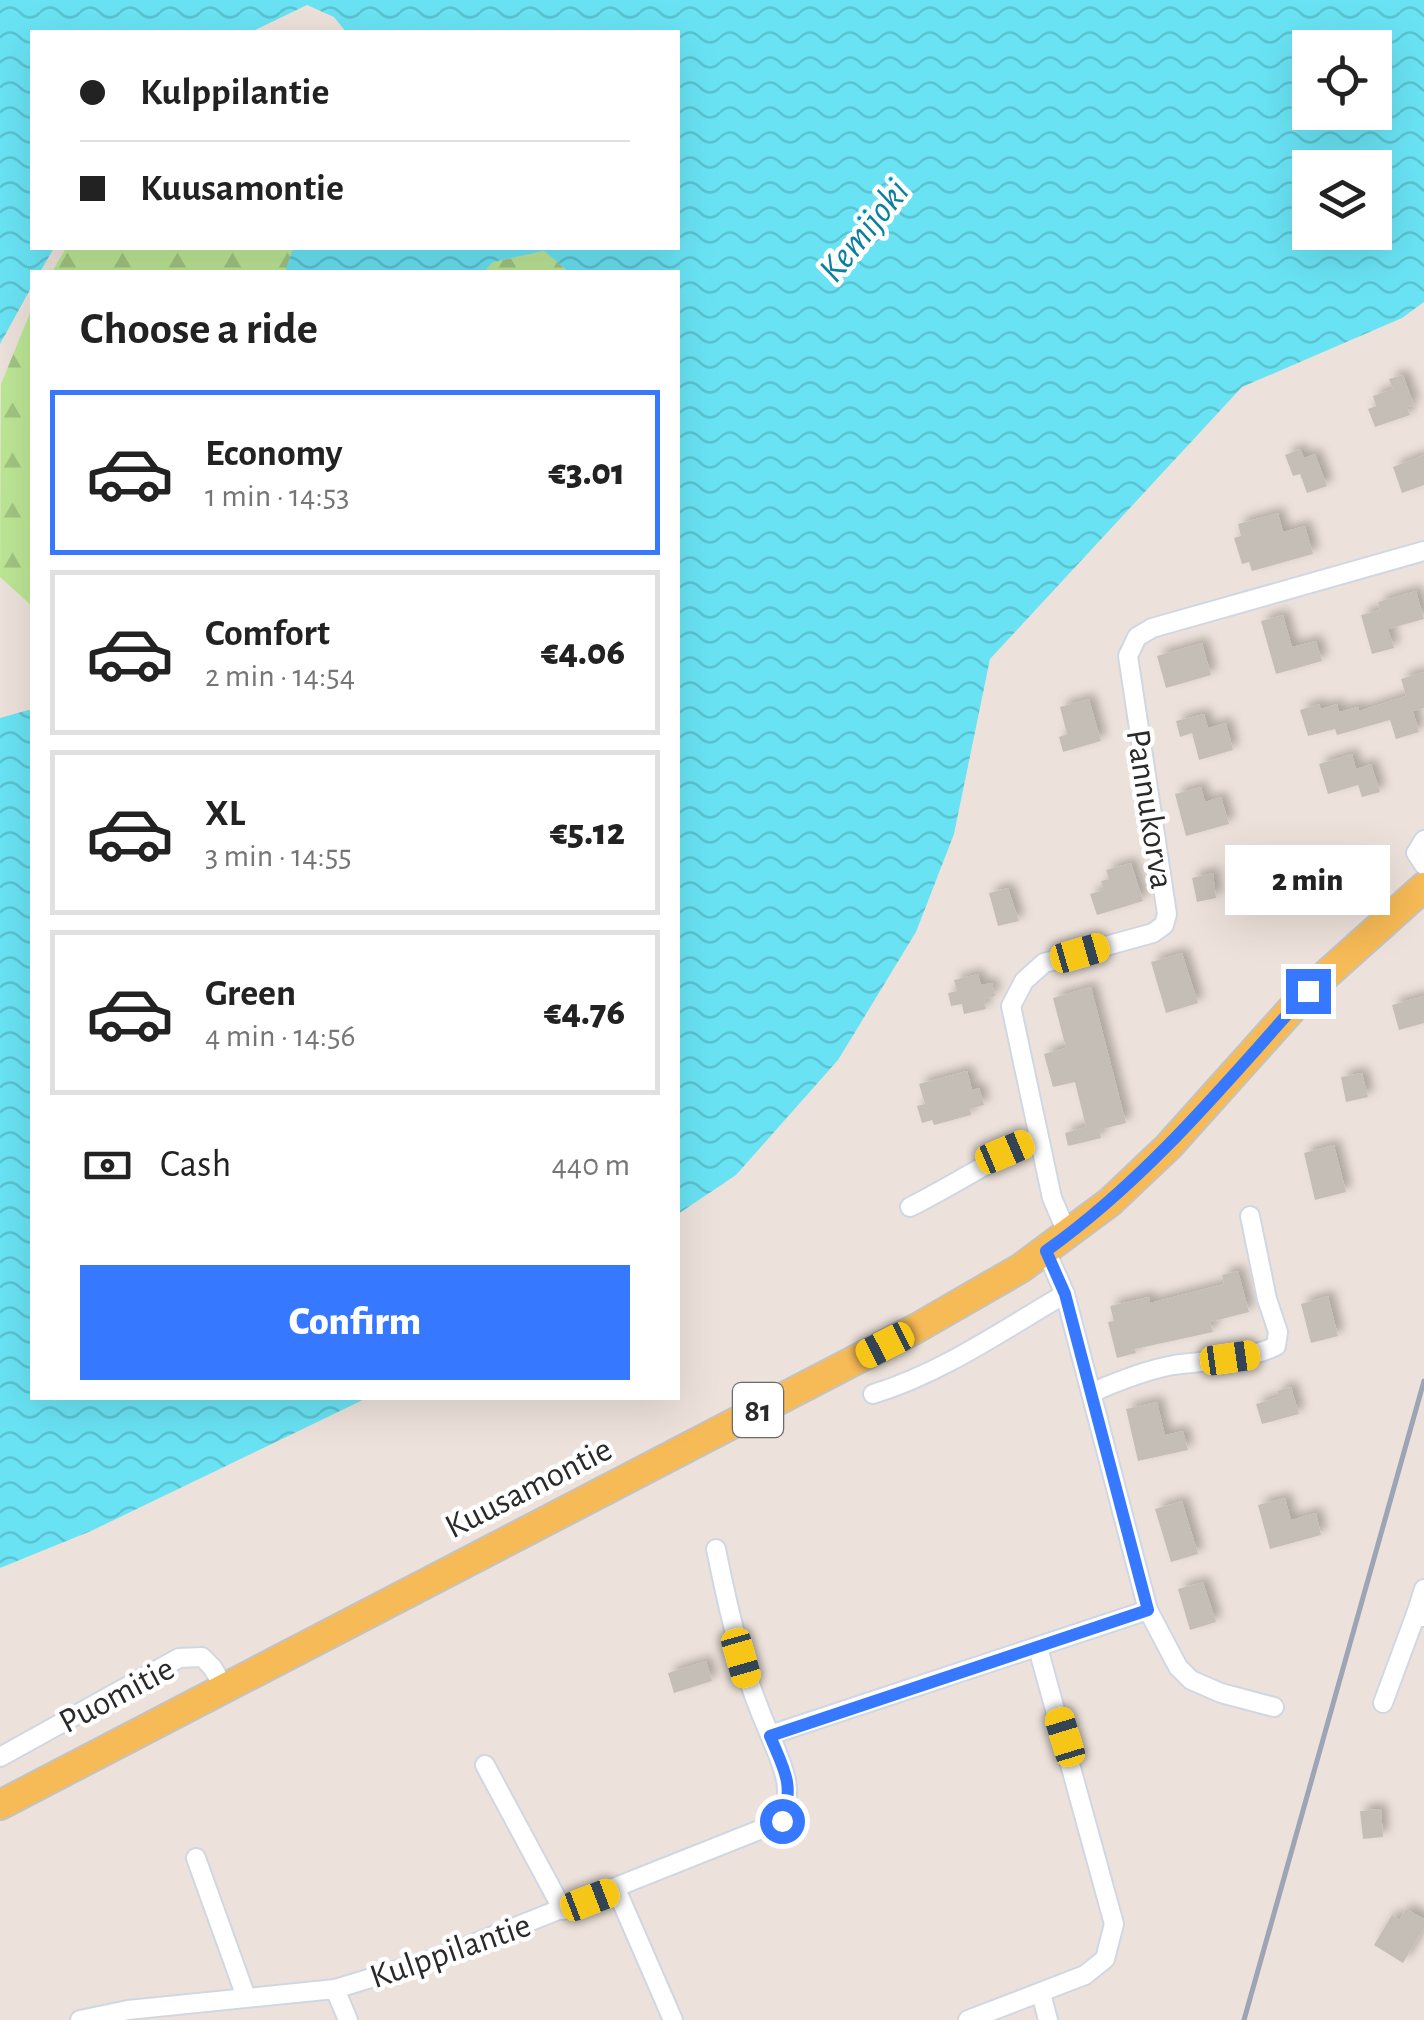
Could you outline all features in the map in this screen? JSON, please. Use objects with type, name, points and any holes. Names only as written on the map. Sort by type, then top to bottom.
[{"type":"main road","name":"Kuusamontie","points":[[0,1805],[917,1328],[1057,1243],[1110,1202],[1169,1146],[1308,991],[1424,887]]},
{"type":"street","name":"Pannukorva","points":[[1057,1243],[1052,1198],[1011,1006],[1024,980],[1044,963],[1153,933],[1164,925],[1167,914],[1128,656],[1137,637],[1152,628],[1424,551]]},
{"type":"street","points":[[1424,840],[1416,854],[1424,865]]},
{"type":"street","points":[[910,1208],[1005,1152],[1038,1138]]},
{"type":"street","points":[[1091,1392],[1127,1376],[1260,1354],[1276,1346],[1278,1332],[1250,1216]]},
{"type":"street","points":[[1057,1243],[1065,1294],[1148,1610],[1178,1667],[1191,1680],[1221,1693],[1274,1707]]},
{"type":"street","points":[[873,1394],[937,1368],[1065,1294]]},
{"type":"street","name":"Kulppilantie","points":[[80,2020],[128,2010],[335,1989],[440,1957],[782,1821],[790,1798],[786,1777],[751,1693],[716,1549]]},
{"type":"street","points":[[1382,1703],[1420,1616],[1424,1590]]},
{"type":"street","points":[[770,1736],[1148,1610]]},
{"type":"street","points":[[968,2020],[1085,1976],[1105,1958],[1114,1924],[1038,1648]]},
{"type":"street","name":"Puomitie","points":[[0,1757],[179,1658],[202,1658],[224,1687]]},
{"type":"street","points":[[485,1765],[563,1910]]},
{"type":"street","points":[[196,1858],[246,1997]]},
{"type":"street","points":[[616,1889],[672,2020]]},
{"type":"street","points":[[335,1989],[348,2020]]},
{"type":"street","points":[[1041,1993],[1048,2020]]},
{"type":"green space","points":[[65,250],[294,250],[288,270],[53,270]]},
{"type":"green space","points":[[544,251],[567,270],[486,270],[493,262]]},
{"type":"green space","points":[[30,313],[30,604],[0,577],[1,384]]},
{"type":"water","name":"Kemijoki","points":[[0,0],[1424,0],[1424,302],[1402,318],[1242,387],[990,659],[954,834],[916,932],[838,1060],[736,1175],[680,1213],[680,270],[567,270],[544,251],[493,262],[486,270],[286,270],[292,250],[680,250],[680,30],[344,30],[334,17],[307,5],[255,30],[30,30],[30,250],[53,250],[41,270],[30,270],[30,290],[0,344]]},
{"type":"water","points":[[30,710],[30,1400],[363,1400],[91,1531],[0,1568],[0,718]]},
{"type":"building","points":[[1403,375],[1414,405],[1407,407],[1410,415],[1375,427],[1368,409],[1376,406],[1373,396],[1393,389],[1389,379]]},
{"type":"building","points":[[1300,449],[1304,458],[1315,454],[1327,486],[1307,493],[1300,474],[1293,476],[1285,455]]},
{"type":"building","points":[[1424,455],[1424,485],[1402,493],[1393,467]]},
{"type":"building","points":[[1278,513],[1283,532],[1305,526],[1313,554],[1252,571],[1249,562],[1242,564],[1234,538],[1241,536],[1238,524]]},
{"type":"building","points":[[1416,591],[1424,619],[1388,629],[1394,648],[1372,654],[1361,615],[1380,610],[1378,602]]},
{"type":"building","points":[[1283,615],[1292,647],[1316,641],[1322,661],[1276,674],[1261,621]]},
{"type":"building","points":[[1202,643],[1211,675],[1166,688],[1157,656]]},
{"type":"building","points":[[1424,672],[1424,708],[1413,711],[1419,732],[1396,739],[1390,720],[1337,735],[1335,729],[1308,736],[1300,710],[1337,704],[1339,712],[1358,707],[1359,711],[1406,696],[1401,679]]},
{"type":"building","points":[[1089,699],[1101,741],[1063,752],[1059,737],[1067,734],[1060,707]]},
{"type":"building","points":[[1204,714],[1208,728],[1226,723],[1233,750],[1199,760],[1192,733],[1180,737],[1176,721]]},
{"type":"building","points":[[1352,754],[1356,769],[1371,764],[1380,792],[1362,797],[1358,785],[1328,794],[1319,764]]},
{"type":"building","points":[[1201,787],[1205,802],[1221,797],[1229,824],[1186,836],[1175,794]]},
{"type":"building","points":[[1131,863],[1143,901],[1097,915],[1090,894],[1104,890],[1101,881],[1109,879],[1106,870]]},
{"type":"building","points":[[1213,873],[1216,898],[1197,902],[1192,878]]},
{"type":"building","points":[[1008,888],[1019,921],[998,926],[989,893]]},
{"type":"building","points":[[1182,953],[1198,1003],[1166,1013],[1151,962]]},
{"type":"building","points":[[978,974],[981,985],[992,983],[995,996],[984,999],[986,1009],[964,1014],[962,1004],[951,1006],[948,993],[957,991],[954,980]]},
{"type":"building","points":[[1091,987],[1126,1123],[1099,1130],[1101,1138],[1068,1146],[1065,1133],[1086,1127],[1075,1082],[1053,1087],[1044,1054],[1066,1048],[1053,998]]},
{"type":"building","points":[[1424,996],[1424,1023],[1399,1030],[1392,1005]]},
{"type":"building","points":[[967,1071],[972,1090],[979,1088],[984,1105],[970,1109],[971,1115],[934,1125],[932,1120],[922,1123],[917,1106],[925,1104],[919,1084]]},
{"type":"building","points":[[1362,1073],[1368,1097],[1346,1102],[1341,1077]]},
{"type":"building","points":[[1334,1145],[1346,1192],[1315,1200],[1304,1153]]},
{"type":"building","points":[[1238,1271],[1249,1312],[1210,1322],[1213,1332],[1135,1349],[1136,1353],[1117,1358],[1108,1322],[1114,1321],[1110,1306],[1149,1297],[1150,1303],[1224,1284],[1222,1275]]},
{"type":"building","points":[[1328,1296],[1338,1336],[1311,1343],[1301,1304]]},
{"type":"building","points":[[1291,1387],[1299,1414],[1262,1424],[1256,1404],[1279,1397],[1277,1391]]},
{"type":"building","points":[[1157,1402],[1165,1435],[1183,1431],[1188,1450],[1138,1461],[1126,1409]]},
{"type":"building","points":[[1285,1498],[1291,1520],[1316,1513],[1321,1535],[1270,1549],[1258,1505]]},
{"type":"building","points":[[1182,1501],[1198,1554],[1171,1562],[1155,1509]]},
{"type":"building","points":[[1203,1582],[1216,1622],[1190,1630],[1178,1589]]},
{"type":"building","points":[[706,1661],[712,1681],[674,1693],[668,1673]]},
{"type":"building","points":[[1381,1809],[1383,1837],[1363,1839],[1360,1811]]},
{"type":"building","points":[[1406,1909],[1424,1919],[1424,1928],[1403,1963],[1374,1945],[1392,1915],[1399,1920]]},
{"type":"railway","points":[[1244,2020],[1424,1381]]},
{"type":"route","points":[[782,1821],[790,1798],[770,1736],[1148,1610],[1065,1294],[1046,1251],[1110,1202],[1169,1146],[1308,991]]}]
